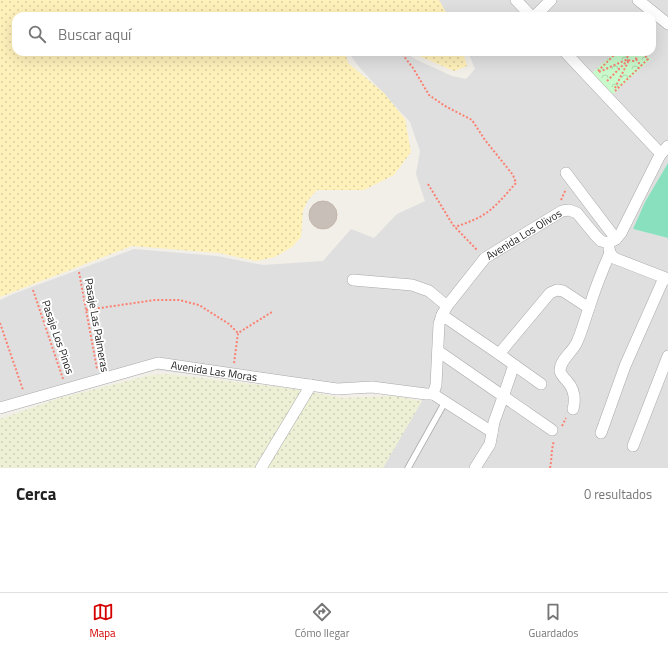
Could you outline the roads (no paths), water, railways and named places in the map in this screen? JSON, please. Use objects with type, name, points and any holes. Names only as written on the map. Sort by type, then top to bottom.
[{"type":"street","points":[[516,0],[527,12]]},
{"type":"street","points":[[539,12],[551,0]]},
{"type":"street","points":[[638,0],[653,12]]},
{"type":"street","points":[[656,14],[668,24]]},
{"type":"street","points":[[569,56],[665,150],[621,233],[612,245],[576,346],[565,359],[560,371],[575,395],[573,409]]},
{"type":"street","points":[[568,175],[612,245]]},
{"type":"street","name":"Avenida Los Olivos","points":[[433,394],[436,385],[438,324],[444,311],[485,258],[562,211],[569,210],[577,213],[601,241],[612,245],[614,258],[666,279]]},
{"type":"street","points":[[601,433],[625,366],[666,279]]},
{"type":"street","points":[[353,280],[412,285],[429,291],[444,311],[499,354],[541,384]]},
{"type":"street","points":[[499,354],[550,293],[557,290],[563,291],[589,308]]},
{"type":"street","points":[[438,351],[552,430]]},
{"type":"street","points":[[633,446],[668,356]]},
{"type":"street","name":"Avenida Las Moras","points":[[0,408],[158,364],[337,389],[372,387],[433,394]]},
{"type":"street","points":[[475,468],[490,444],[494,422],[514,364]]},
{"type":"street","points":[[261,468],[311,385]]},
{"type":"street","points":[[433,394],[492,432]]},
{"type":"lane","points":[[408,468],[445,402]]}]
